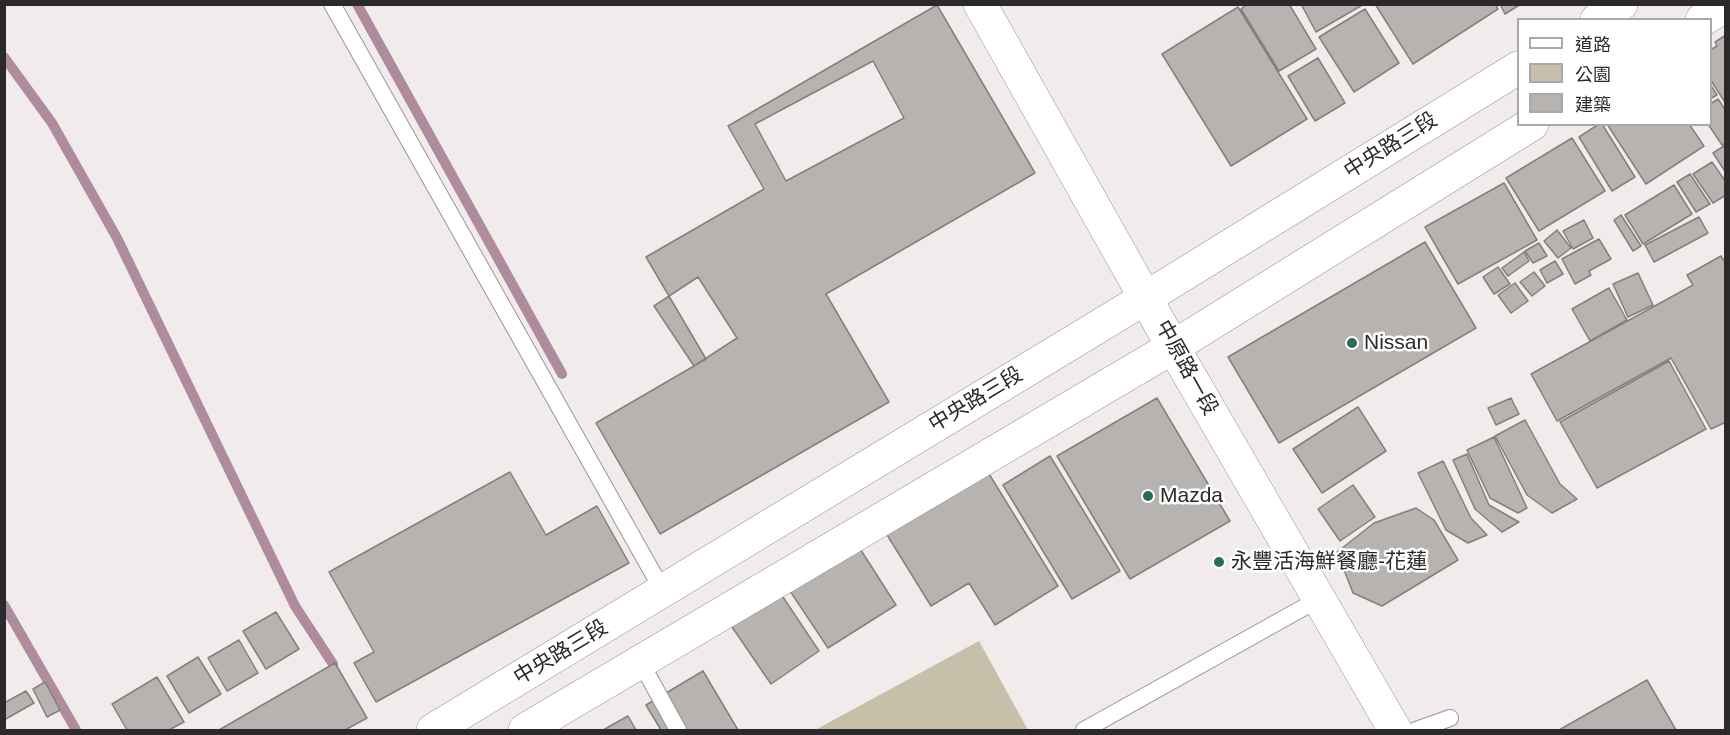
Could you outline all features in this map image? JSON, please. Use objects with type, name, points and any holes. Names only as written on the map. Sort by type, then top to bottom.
[{"type":"street","name":"中原路一段","points":[[980,4],[1173,347],[1395,730]]},
{"type":"street","points":[[1705,18],[1725,5]]},
{"type":"street","name":"中央路三段","points":[[433,730],[1517,69]]},
{"type":"street","points":[[525,730],[1173,347],[1529,126]]},
{"type":"lane","points":[[332,4],[663,591]]},
{"type":"lane","points":[[1084,730],[1319,599]]},
{"type":"lane","points":[[640,661],[678,730]]},
{"type":"lane","points":[[1416,730],[1450,718]]},
{"type":"green space","points":[[979,641],[1028,730],[815,730]]},
{"type":"building","points":[[1247,4],[1289,4],[1316,49],[1279,71],[1241,9]]},
{"type":"building","points":[[1301,4],[1364,4],[1316,32]]},
{"type":"building","points":[[1375,4],[1495,4],[1498,9],[1413,64]]},
{"type":"building","points":[[1500,4],[1521,4],[1505,14]]},
{"type":"building","points":[[937,5],[1035,173],[826,294],[889,402],[660,534],[596,423],[706,359],[646,257],[764,189],[728,126]]},
{"type":"building","points":[[1238,7],[1307,119],[1231,166],[1162,54]]},
{"type":"building","points":[[1365,9],[1399,63],[1354,92],[1319,37]]},
{"type":"building","points":[[1726,35],[1726,104],[1712,82],[1712,49],[1717,46],[1715,42]]},
{"type":"building","points":[[1318,58],[1345,103],[1315,121],[1288,76]]},
{"type":"building","points":[[873,61],[904,118],[786,181],[755,124]]},
{"type":"building","points":[[1712,87],[1717,95],[1712,98]]},
{"type":"building","points":[[1718,99],[1726,111],[1726,143],[1722,145],[1709,126],[1712,126],[1712,103]]},
{"type":"building","points":[[1596,126],[1603,126],[1635,177],[1612,191],[1579,137]]},
{"type":"building","points":[[1608,126],[1690,126],[1704,146],[1646,184]]},
{"type":"building","points":[[1572,138],[1605,191],[1539,231],[1506,178]]},
{"type":"building","points":[[1724,146],[1726,150],[1726,173],[1713,153]]},
{"type":"building","points":[[1712,162],[1726,182],[1726,195],[1713,203],[1693,174]]},
{"type":"building","points":[[1690,174],[1710,204],[1696,212],[1677,182]]},
{"type":"building","points":[[1504,183],[1537,240],[1458,284],[1425,227]]},
{"type":"building","points":[[1674,185],[1692,214],[1643,244],[1625,215]]},
{"type":"building","points":[[1621,215],[1641,246],[1633,251],[1614,220]]},
{"type":"building","points":[[1699,217],[1708,233],[1654,262],[1645,245]]},
{"type":"building","points":[[1584,220],[1593,238],[1573,249],[1563,231]]},
{"type":"building","points":[[1557,230],[1571,248],[1558,258],[1544,241]]},
{"type":"building","points":[[1599,239],[1611,259],[1589,271],[1591,275],[1575,284],[1562,259]]},
{"type":"building","name":"Nissan","points":[[1425,242],[1476,328],[1279,443],[1228,357]]},
{"type":"building","points":[[1539,243],[1547,256],[1533,263],[1525,251]]},
{"type":"building","points":[[1524,252],[1529,261],[1508,276],[1502,268]]},
{"type":"building","points":[[1721,256],[1726,264],[1726,422],[1711,429],[1671,358],[1557,421],[1531,374],[1693,285],[1687,275]]},
{"type":"building","points":[[1555,261],[1563,274],[1547,283],[1540,270]]},
{"type":"building","points":[[1498,267],[1510,284],[1494,294],[1483,277]]},
{"type":"building","points":[[1534,272],[1545,286],[1532,296],[1520,282]]},
{"type":"building","points":[[1638,273],[1653,305],[1628,317],[1613,284]]},
{"type":"building","points":[[698,277],[737,338],[694,366],[654,306]]},
{"type":"building","points":[[1515,283],[1528,301],[1511,313],[1498,295]]},
{"type":"building","points":[[1609,288],[1627,320],[1590,341],[1572,309]]},
{"type":"building","points":[[1669,361],[1706,429],[1597,488],[1560,422]]},
{"type":"building","name":"Mazda","points":[[1157,398],[1230,521],[1130,579],[1057,456]]},
{"type":"building","points":[[1511,398],[1519,414],[1496,425],[1488,408]]},
{"type":"building","points":[[1358,407],[1386,451],[1322,493],[1293,449]]},
{"type":"building","points":[[1525,420],[1560,484],[1577,499],[1552,513],[1527,495],[1495,436]]},
{"type":"building","points":[[1494,437],[1527,508],[1518,513],[1490,498],[1467,450]]},
{"type":"building","points":[[1467,454],[1489,505],[1519,522],[1502,532],[1475,509],[1453,460]]},
{"type":"building","points":[[1050,456],[1120,571],[1072,599],[1003,485]]},
{"type":"building","points":[[1443,461],[1471,518],[1487,535],[1468,543],[1446,530],[1418,473]]},
{"type":"building","points":[[986,469],[1058,586],[995,625],[969,583],[931,606],[884,530]]},
{"type":"building","points":[[510,472],[546,535],[597,506],[629,563],[376,702],[354,663],[374,652],[329,572]]},
{"type":"building","points":[[1353,485],[1375,517],[1340,541],[1318,509]]},
{"type":"building","points":[[1416,508],[1434,520],[1458,560],[1382,606],[1353,593],[1337,552],[1374,523]]},
{"type":"building","points":[[857,544],[896,605],[828,648],[788,588]]},
{"type":"building","points":[[781,594],[819,651],[771,684],[732,627]]},
{"type":"building","points":[[276,612],[299,649],[266,669],[243,631]]},
{"type":"building","points":[[239,640],[258,673],[227,691],[208,658]]},
{"type":"building","points":[[198,657],[221,694],[189,713],[167,676]]},
{"type":"building","points":[[335,663],[367,718],[345,730],[219,730]]},
{"type":"building","points":[[703,671],[738,730],[661,730],[646,705]]},
{"type":"building","points":[[157,677],[184,722],[169,730],[127,730],[112,704]]},
{"type":"building","points":[[1647,680],[1676,730],[1559,730]]},
{"type":"building","points":[[45,682],[60,710],[47,717],[33,689]]},
{"type":"building","points":[[26,691],[34,703],[4,720],[4,703]]},
{"type":"building","points":[[628,716],[636,730],[603,730]]},
{"type":"waterway","points":[[357,4],[562,374]]},
{"type":"waterway","points":[[4,57],[52,123],[117,238],[295,606],[333,664]]},
{"type":"waterway","points":[[4,605],[76,730]]},
{"type":"place","name":"Nissan","points":[[1352,343]]},
{"type":"place","name":"Mazda","points":[[1148,496]]},
{"type":"place","name":"永豐活海鮮餐廳-花蓮","points":[[1219,562]]}]
